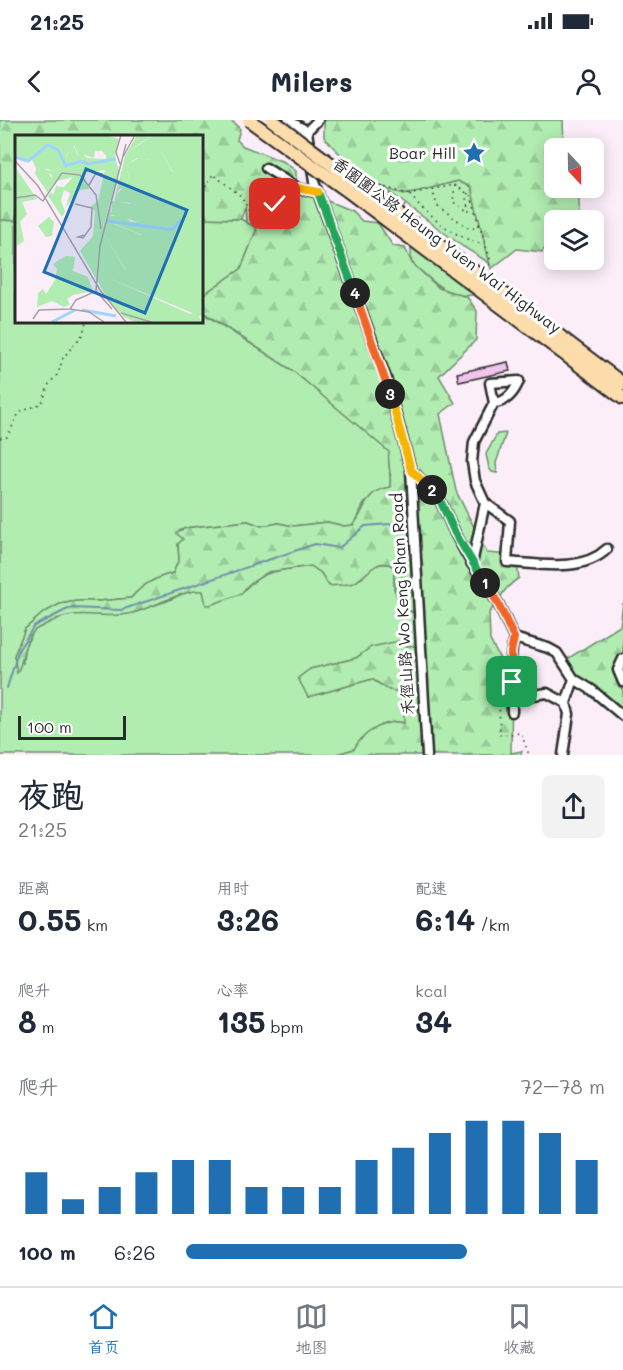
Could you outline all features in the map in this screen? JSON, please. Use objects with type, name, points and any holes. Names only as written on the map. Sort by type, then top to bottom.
[{"type":"highway","name":"香園圍公路 Heung Yuen Wai Highway","points":[[249,120],[356,190]]},
{"type":"highway","name":"香園圍公路 Heung Yuen Wai Highway","points":[[272,120],[356,190],[527,319],[623,398]]},
{"type":"highway","name":"香園圍公路 Heung Yuen Wai Highway","points":[[527,319],[623,384]]},
{"type":"street","points":[[288,120],[307,131],[318,120]]},
{"type":"street","name":"禾徑山路 Wo Keng Shan Road","points":[[307,131],[317,192],[386,378],[411,470],[426,755]]},
{"type":"street","points":[[266,168],[298,188],[317,192]]},
{"type":"street","points":[[494,403],[474,442],[472,462],[475,481],[485,504],[510,521],[507,562],[558,565],[584,563],[598,558],[607,549]]},
{"type":"street","points":[[411,470],[439,498],[472,564],[498,603],[514,638],[510,671],[513,687],[512,712]]},
{"type":"street","points":[[472,564],[485,504]]},
{"type":"street","points":[[514,638],[557,652],[574,679],[592,690],[623,716]]},
{"type":"street","points":[[623,659],[618,670],[623,682]]},
{"type":"street","points":[[564,755],[569,714],[566,703],[574,679]]},
{"type":"street","points":[[512,699],[547,693],[566,703]]},
{"type":"path","points":[[202,190],[213,174],[242,197],[250,213],[263,220],[275,204],[283,209],[298,188]]},
{"type":"path","points":[[455,185],[453,202],[469,212],[466,198],[468,193]]},
{"type":"path","points":[[424,222],[381,186],[409,194],[455,185],[468,193],[490,259],[489,268],[479,264]]},
{"type":"path","points":[[432,189],[440,208],[469,228],[475,228],[479,224]]},
{"type":"path","points":[[409,194],[423,210],[462,237],[486,244]]},
{"type":"path","points":[[0,438],[7,437],[19,413],[42,403],[49,384],[58,374],[63,358],[83,334],[88,322]]},
{"type":"path","points":[[512,699],[499,702],[500,735],[521,733],[529,755]]},
{"type":"green space","points":[[0,120],[231,120],[240,129],[237,140],[243,146],[284,162],[296,171],[296,179],[308,193],[352,211],[362,221],[378,223],[393,246],[405,248],[412,263],[439,288],[467,297],[477,311],[476,340],[439,376],[455,403],[440,414],[456,491],[487,553],[512,555],[517,565],[519,578],[506,590],[489,613],[490,640],[512,682],[511,753],[522,751],[521,755],[431,755],[418,513],[411,470],[404,462],[409,498],[415,613],[402,605],[396,595],[394,567],[387,564],[376,565],[358,580],[344,585],[329,586],[321,573],[311,566],[268,572],[248,585],[241,594],[210,605],[206,605],[203,591],[195,591],[128,614],[78,615],[58,619],[30,635],[17,673],[14,656],[25,629],[43,613],[60,604],[77,601],[131,598],[150,582],[173,573],[179,559],[178,544],[183,539],[177,532],[185,528],[248,521],[261,526],[279,523],[293,526],[328,522],[344,526],[353,525],[370,497],[381,489],[390,487],[390,478],[389,452],[292,370],[202,312],[202,295],[241,269],[257,228],[246,222],[245,207],[241,219],[202,218],[202,135],[15,135],[15,221],[0,220]]},
{"type":"green space","points":[[326,120],[563,120],[564,138],[544,138],[544,198],[579,198],[579,210],[544,210],[544,249],[542,252],[517,249],[491,269],[471,187],[458,181],[408,193],[392,191],[370,180],[340,154],[324,137]]},
{"type":"green space","points":[[458,181],[471,187],[491,264],[462,246],[380,185],[404,194]]},
{"type":"green space","points":[[0,217],[15,218],[15,322],[202,322],[202,313],[292,370],[390,452],[390,487],[365,502],[353,525],[344,526],[328,522],[293,526],[279,523],[261,526],[248,521],[185,528],[184,539],[178,544],[179,559],[173,573],[150,582],[131,598],[60,604],[43,613],[25,629],[14,656],[23,663],[24,648],[34,630],[62,616],[81,613],[127,614],[184,593],[199,590],[241,594],[256,579],[264,575],[311,566],[321,573],[329,585],[362,578],[368,571],[380,564],[394,566],[394,589],[404,609],[415,613],[417,646],[372,647],[356,658],[310,669],[308,697],[372,679],[389,690],[404,692],[405,723],[391,723],[376,728],[364,737],[355,749],[333,755],[0,755]]},
{"type":"green space","points":[[202,218],[241,219],[257,228],[241,269],[202,295]]},
{"type":"green space","points":[[411,244],[478,294],[459,295],[435,283],[411,261]]},
{"type":"green space","points":[[506,433],[496,463],[497,473],[492,472],[486,454],[497,434]]},
{"type":"green space","points":[[623,603],[623,716],[571,671],[567,659],[620,626]]},
{"type":"green space","points":[[404,640],[406,646],[417,646],[423,755],[333,755],[354,749],[363,737],[376,728],[390,723],[404,723],[404,692],[389,690],[372,679],[308,697],[298,678],[310,669],[356,658],[371,647]]},
{"type":"building","points":[[508,362],[510,371],[459,382],[457,373]]},
{"type":"waterway","points":[[7,688],[19,649],[34,626],[70,608],[121,610],[315,544],[339,548],[365,526],[402,523]]},
{"type":"place","name":"Boar Hill","points":[[474,153]]},
{"type":"route","points":[[275,204],[283,209],[298,188],[317,192],[386,378],[411,470],[439,498],[472,564],[498,603],[514,638],[510,671],[512,682]]}]
